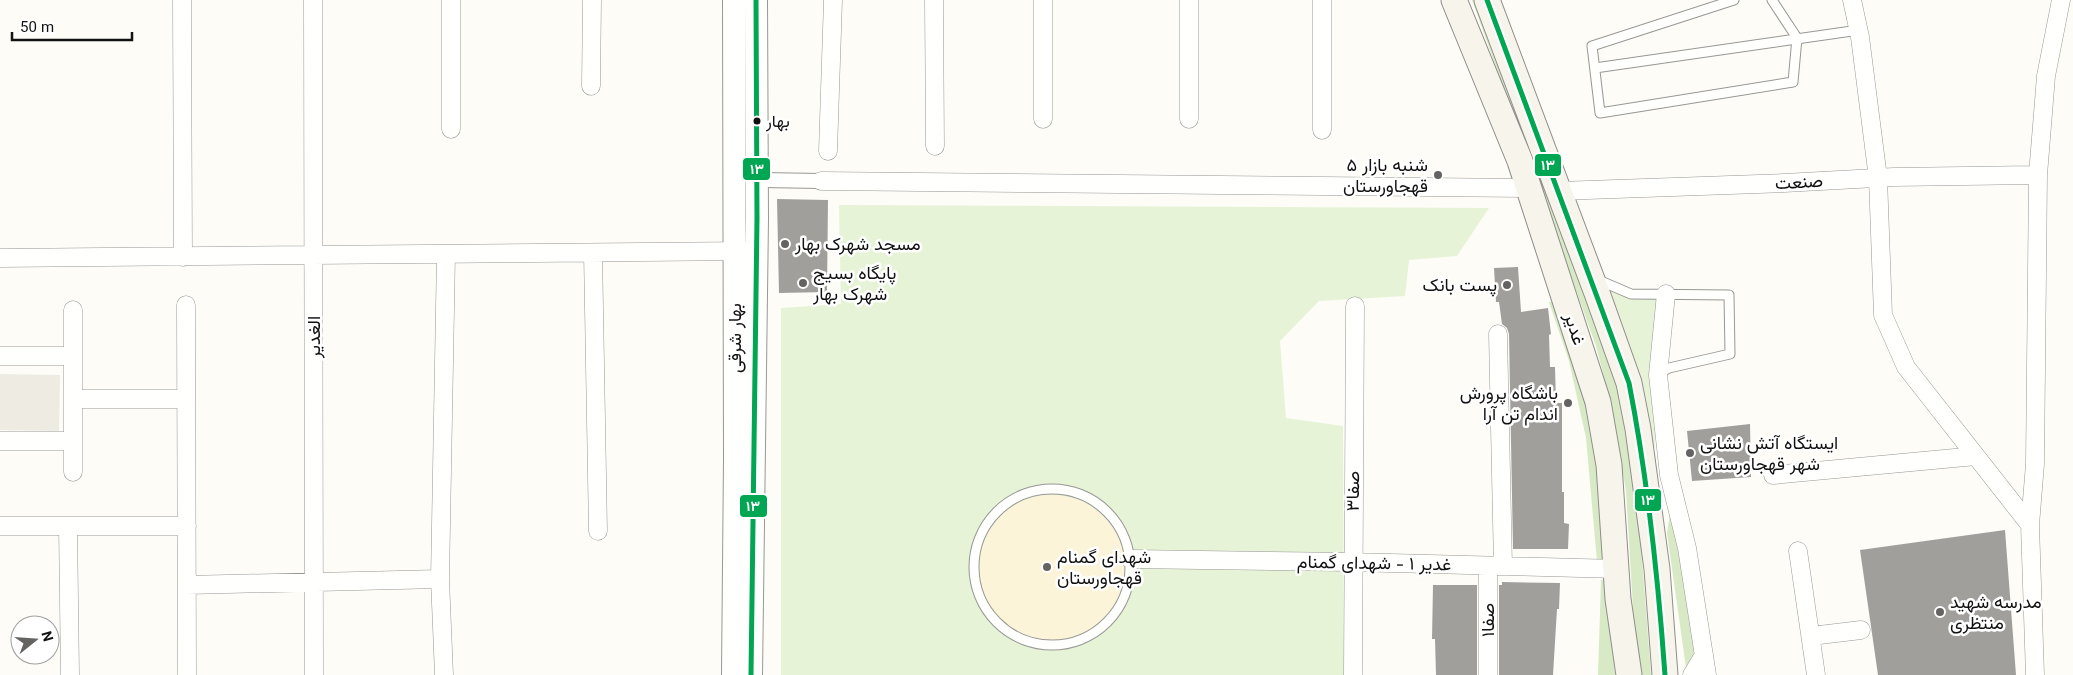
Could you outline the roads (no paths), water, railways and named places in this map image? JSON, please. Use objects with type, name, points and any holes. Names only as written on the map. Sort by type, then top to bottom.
[{"type":"main road","name":"غدیر","points":[[1454,0],[1520,161],[1598,402],[1609,465],[1618,569],[1618,598],[1630,675]]},
{"type":"main road","name":"غدیر","points":[[1487,0],[1592,277],[1628,383],[1638,429],[1657,569],[1664,675]]},
{"type":"street","points":[[182,0],[183,257]]},
{"type":"street","name":"الغدیر","points":[[313,0],[314,675]]},
{"type":"street","points":[[451,0],[452,129]]},
{"type":"street","points":[[591,86],[592,0]]},
{"type":"street","name":"بهار شرقی","points":[[734,0],[745,251],[751,675]]},
{"type":"street","name":"بهار شرقی","points":[[733,675],[735,458],[745,251],[757,180],[756,0]]},
{"type":"street","points":[[828,151],[833,0]]},
{"type":"street","points":[[934,0],[935,146]]},
{"type":"street","points":[[1043,0],[1043,119]]},
{"type":"street","points":[[1189,0],[1189,119]]},
{"type":"street","points":[[1322,0],[1322,130]]},
{"type":"street","points":[[1852,0],[1859,30],[1878,178],[1883,315],[1906,367],[2030,525]]},
{"type":"street","points":[[2035,675],[2030,525],[2035,464],[2038,175],[2046,76],[2061,0]]},
{"type":"street","name":"صنعت","points":[[1559,192],[1878,178],[2038,175]]},
{"type":"street","points":[[757,180],[1529,188]]},
{"type":"street","points":[[0,258],[745,251]]},
{"type":"street","points":[[593,253],[598,531]]},
{"type":"street","points":[[444,675],[440,579],[446,254]]},
{"type":"street","points":[[1666,294],[1658,375],[1669,475],[1687,548],[1707,675]]},
{"type":"street","points":[[186,305],[187,675]]},
{"type":"street","name":"صفا۳","points":[[1353,675],[1352,562],[1355,306]]},
{"type":"street","points":[[73,310],[73,472]]},
{"type":"street","name":"صفا۱","points":[[1488,675],[1495,566],[1498,334]]},
{"type":"street","points":[[0,356],[73,356]]},
{"type":"street","points":[[73,399],[186,399]]},
{"type":"street","points":[[0,441],[73,441]]},
{"type":"street","points":[[1773,475],[1976,456]]},
{"type":"street","points":[[1649,512],[1669,475]]},
{"type":"street","points":[[0,526],[187,526]]},
{"type":"street","points":[[68,526],[70,675]]},
{"type":"street","points":[[1798,551],[1816,675]]},
{"type":"street","name":"غدیر ۱ - شهدای گمنام","points":[[1130,559],[1352,562],[1618,569]]},
{"type":"street","points":[[187,585],[440,579]]},
{"type":"street","points":[[1811,636],[1861,630]]},
{"type":"street","points":[[1692,675],[1704,655]]},
{"type":"lane","points":[[1734,0],[1592,46],[1600,113],[1793,82],[1796,38],[1772,0]]},
{"type":"lane","points":[[1595,68],[1859,30]]},
{"type":"lane","points":[[1592,277],[1630,294],[1730,295],[1730,354],[1669,368],[1658,375]]},
{"type":"lane","points":[[1058,489],[1076,493],[1092,500],[1106,511],[1118,525],[1126,542],[1130,559],[1127,586],[1117,612],[1105,625],[1090,636],[1074,643],[1056,646],[1020,639],[1004,630],[982,602],[976,584],[974,566],[976,548],[983,531],[993,516],[1014,499],[1040,490],[1058,489]]},
{"type":"place","name":"بهار","points":[[757,121]]},
{"type":"place","name":"۵ شنبه بازار قهجاورستان","points":[[1438,175]]},
{"type":"place","name":"مسجد شهرک بهار","points":[[785,244]]},
{"type":"place","name":"پایگاه بسیج شهرک بهار","points":[[803,283]]},
{"type":"place","name":"پست بانک","points":[[1507,285]]},
{"type":"place","name":"باشگاه پرورش اندام تن آرا","points":[[1568,403]]},
{"type":"place","name":"ایستگاه آتش نشانی شهر قهجاورستان","points":[[1690,453]]},
{"type":"place","name":"شهدای گمنام قهجاورستان","points":[[1047,567]]},
{"type":"place","name":"مدرسه شهید منتظری","points":[[1940,612]]}]
